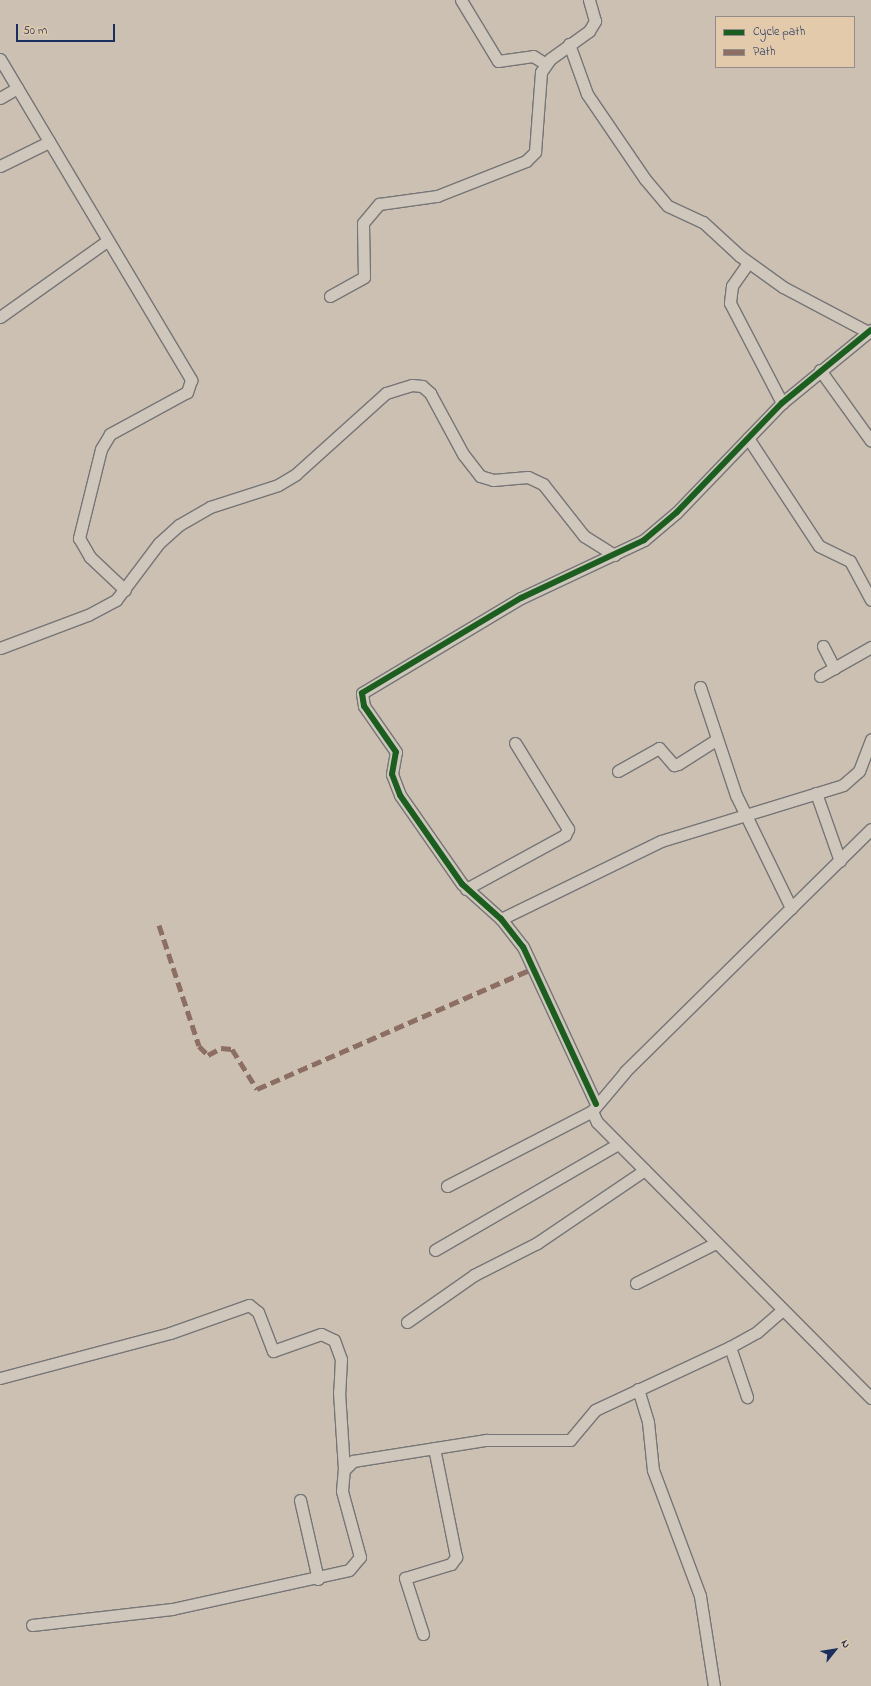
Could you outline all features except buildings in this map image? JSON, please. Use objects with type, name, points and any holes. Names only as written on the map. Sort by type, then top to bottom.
[{"type":"street","points":[[462,0],[498,61],[534,56],[546,64]]},
{"type":"street","points":[[330,296],[364,276],[363,223],[379,204],[437,196],[526,161],[535,152],[539,137],[538,86],[546,64],[595,21],[589,0]]},
{"type":"street","points":[[569,44],[587,94],[656,192],[668,206],[703,222],[748,263],[783,286],[869,331],[782,403],[677,512],[644,540],[521,598],[362,693],[364,706],[396,752],[392,774],[400,794],[466,889],[501,919],[532,963],[594,1107],[596,1122],[871,1398]]},
{"type":"street","points":[[0,59],[107,242],[191,380],[187,392],[110,434],[101,449],[79,538],[90,557],[125,590]]},
{"type":"street","points":[[0,98],[17,88]]},
{"type":"street","points":[[0,166],[48,142]]},
{"type":"street","points":[[0,317],[107,242]]},
{"type":"street","points":[[748,263],[732,286],[730,303],[782,403]]},
{"type":"street","points":[[820,370],[871,441]]},
{"type":"street","points":[[0,648],[98,610],[125,590],[158,543],[179,525],[210,507],[278,485],[296,474],[386,393],[412,385],[422,386],[430,393],[462,454],[480,476],[492,480],[528,477],[544,484],[584,536],[614,555]]},
{"type":"street","points":[[748,438],[819,546],[850,561],[871,600]]},
{"type":"street","points":[[823,646],[834,668]]},
{"type":"street","points":[[820,676],[871,648]]},
{"type":"street","points":[[700,687],[716,740],[745,813],[791,908]]},
{"type":"street","points":[[501,919],[661,841],[745,813],[853,780],[871,739]]},
{"type":"street","points":[[618,772],[658,748],[674,764],[678,764],[716,740]]},
{"type":"street","points":[[466,889],[565,835],[568,829],[515,743]]},
{"type":"street","points":[[816,792],[840,861]]},
{"type":"street","points":[[447,1186],[594,1107],[871,829]]},
{"type":"street","points":[[435,1250],[618,1144]]},
{"type":"street","points":[[407,1322],[474,1275],[537,1243],[645,1170]]},
{"type":"street","points":[[636,1283],[716,1243]]},
{"type":"street","points":[[0,1378],[170,1333],[249,1305],[258,1312],[273,1351],[322,1334],[334,1340],[341,1359],[339,1392],[344,1470],[342,1491],[360,1562],[349,1570],[318,1579],[172,1609],[32,1625]]},
{"type":"street","points":[[344,1470],[353,1461],[486,1440],[570,1440],[595,1410],[730,1347],[757,1332],[782,1310]]},
{"type":"street","points":[[730,1347],[747,1397]]},
{"type":"street","points":[[638,1389],[648,1422],[653,1470],[700,1596],[714,1686]]},
{"type":"street","points":[[423,1634],[405,1578],[450,1564],[456,1557],[434,1448]]},
{"type":"street","points":[[300,1500],[318,1579]]},
{"type":"marked path","points":[[159,925],[199,1046],[208,1055],[221,1048],[232,1049],[257,1089],[534,968]]},
{"type":"cycle path","points":[[596,1104],[523,947],[501,919],[462,884],[400,795],[392,774],[396,752],[364,706],[362,693],[521,598],[644,540],[677,512],[782,403],[871,330]]}]
